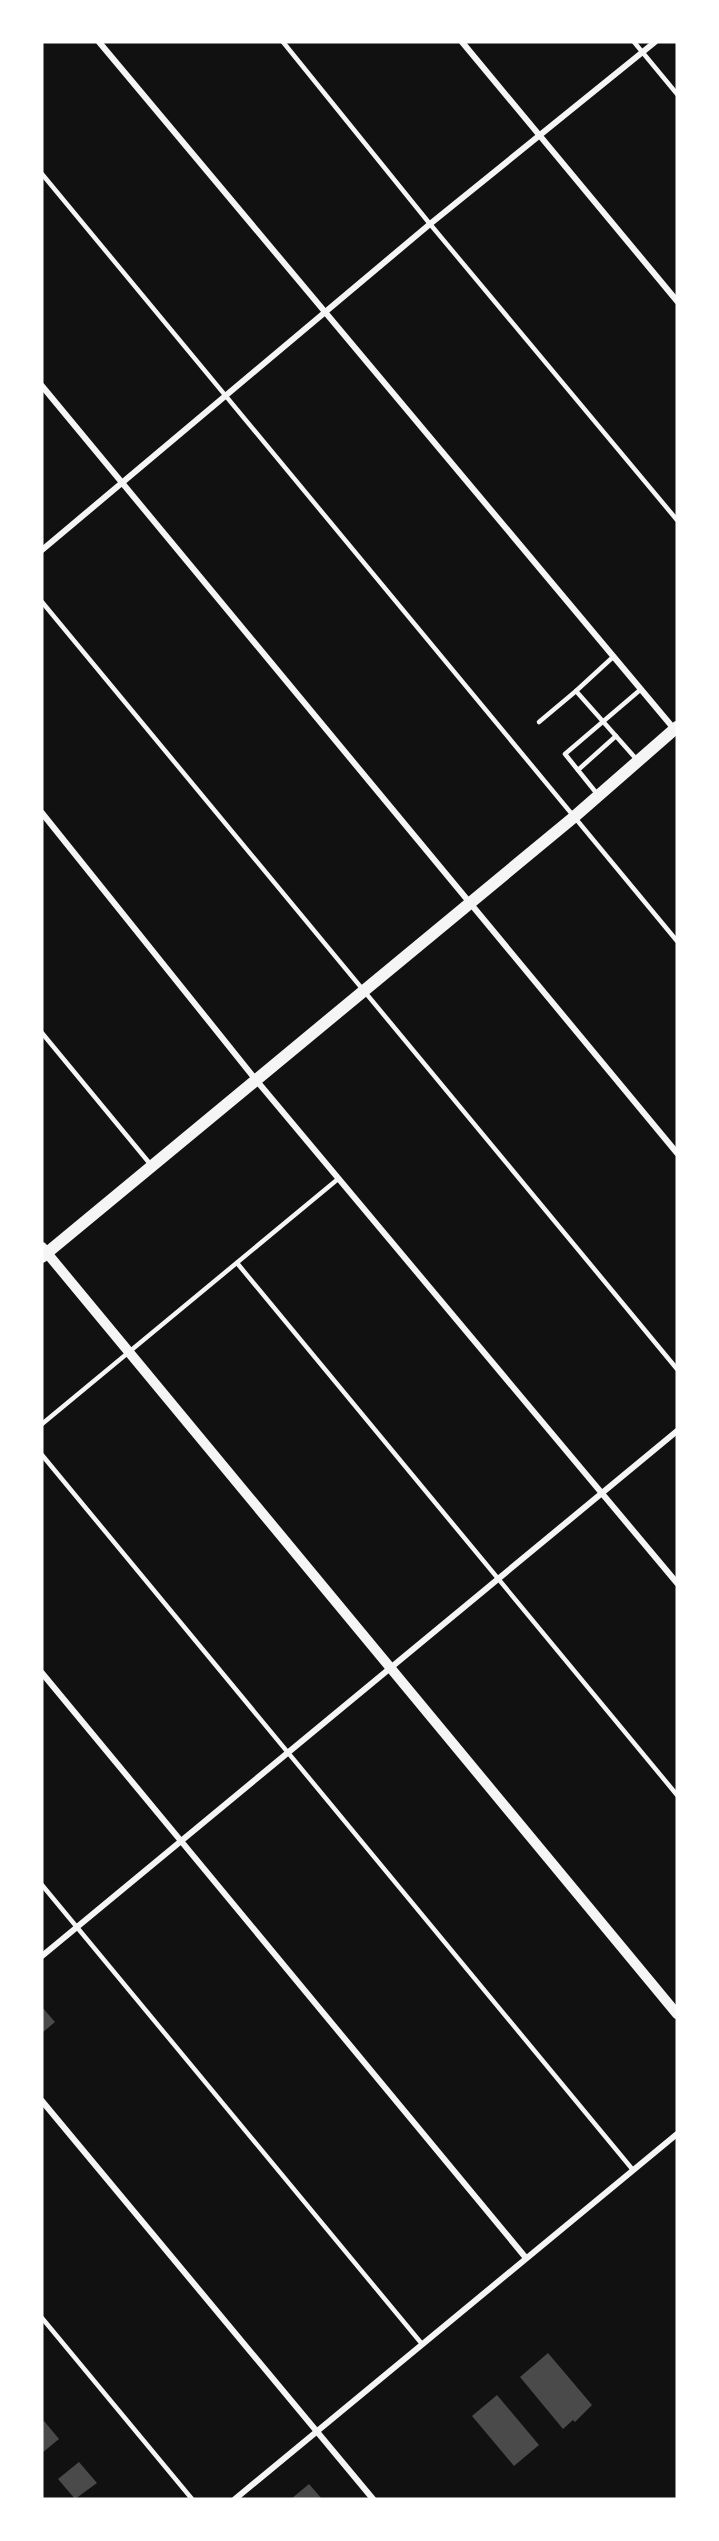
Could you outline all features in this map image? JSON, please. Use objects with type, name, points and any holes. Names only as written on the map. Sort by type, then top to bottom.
[{"type":"main road","points":[[44,1253],[364,991],[676,730]]},
{"type":"street","points":[[99,42],[640,690],[676,730]]},
{"type":"street","points":[[462,42],[677,301]]},
{"type":"street","points":[[42,550],[430,224],[541,137],[655,42]]},
{"type":"street","points":[[42,386],[677,1153]]},
{"type":"street","points":[[42,813],[256,1080],[677,1583]]},
{"type":"street","points":[[44,1253],[129,1352],[677,2014]]},
{"type":"street","points":[[42,1956],[677,1431]]},
{"type":"street","points":[[42,1673],[526,2258]]},
{"type":"street","points":[[42,2101],[373,2499]]},
{"type":"street","points":[[235,2499],[677,2134]]},
{"type":"lane","points":[[284,42],[430,224],[677,520]]},
{"type":"lane","points":[[634,42],[677,94]]},
{"type":"lane","points":[[42,174],[677,941]]},
{"type":"lane","points":[[42,602],[677,1369]]},
{"type":"lane","points":[[539,722],[613,657]]},
{"type":"lane","points":[[598,795],[565,754],[640,690]]},
{"type":"lane","points":[[576,691],[638,761]]},
{"type":"lane","points":[[578,770],[616,736]]},
{"type":"lane","points":[[42,1033],[152,1166]]},
{"type":"lane","points":[[42,1424],[338,1179]]},
{"type":"lane","points":[[237,1263],[677,1795]]},
{"type":"lane","points":[[42,1455],[633,2170]]},
{"type":"lane","points":[[42,1885],[422,2344]]},
{"type":"lane","points":[[42,2318],[192,2499]]},
{"type":"building","points":[[42,2007],[55,2022],[42,2033]]},
{"type":"building","points":[[548,2353],[592,2405],[575,2422],[573,2420],[563,2429],[520,2377]]},
{"type":"building","points":[[497,2395],[539,2445],[514,2466],[472,2416]]},
{"type":"building","points":[[44,2421],[59,2439],[42,2453],[42,2422]]},
{"type":"building","points":[[79,2462],[97,2483],[75,2499],[58,2479]]},
{"type":"building","points":[[309,2484],[322,2499],[291,2499]]}]
